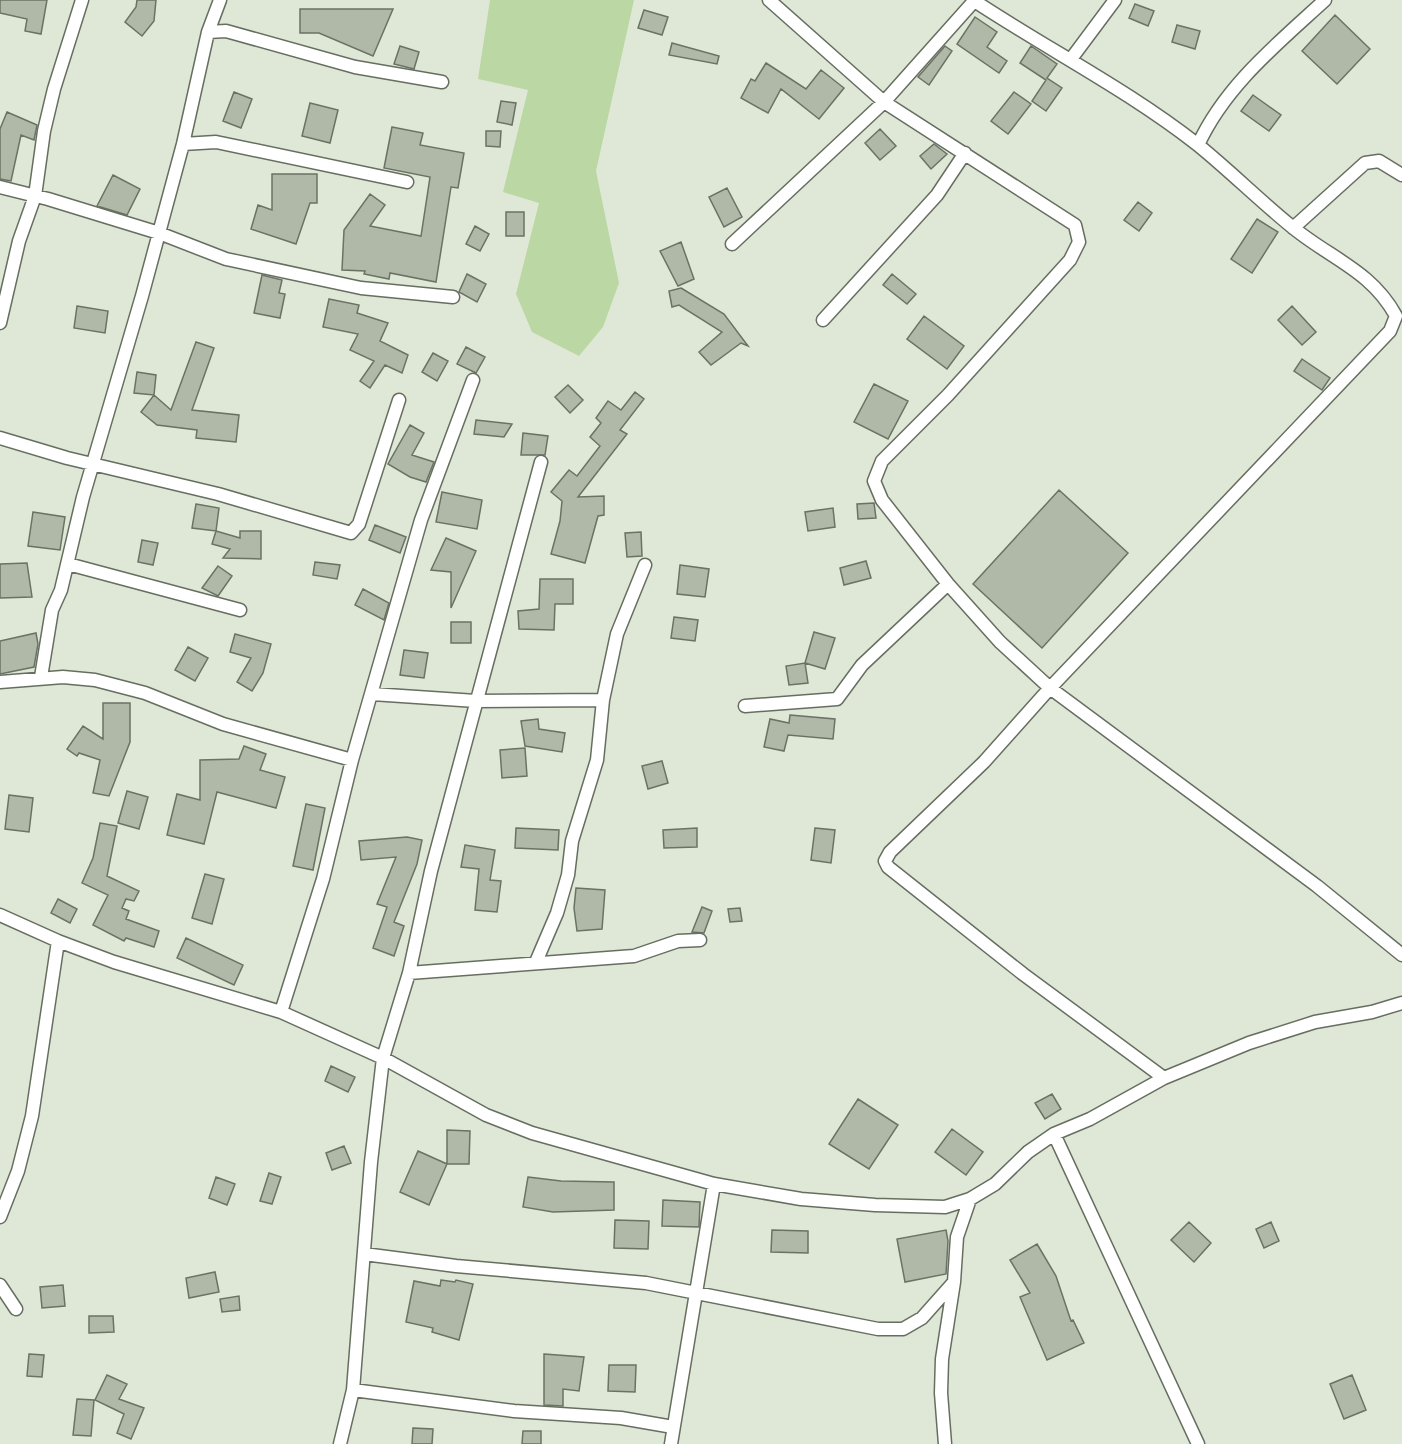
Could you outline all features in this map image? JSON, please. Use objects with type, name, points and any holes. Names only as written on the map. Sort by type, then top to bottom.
[{"type":"street","points":[[0,323],[19,241],[35,196],[44,131],[63,55],[82,0]]},
{"type":"street","points":[[41,678],[52,610],[68,564],[92,464],[183,144],[208,32],[220,0]]},
{"type":"street","points":[[769,0],[884,102],[1075,225],[1079,242],[1070,260],[963,378],[882,461],[874,481],[882,500],[948,584],[1000,642],[1050,688],[1317,886],[1402,955]]},
{"type":"street","points":[[732,244],[884,102],[974,0],[1071,59],[1197,145],[1293,228],[1351,266],[1385,296],[1396,316],[1390,331],[1050,688],[984,762],[890,852],[885,861],[888,867],[1023,974],[1164,1078]]},
{"type":"street","points":[[1071,59],[1115,0]]},
{"type":"street","points":[[1197,145],[1209,120],[1251,68],[1324,0]]},
{"type":"street","points":[[208,32],[226,31],[355,67],[442,82]]},
{"type":"street","points":[[183,144],[216,142],[407,182]]},
{"type":"street","points":[[822,320],[937,195],[965,153]]},
{"type":"street","points":[[1293,228],[1365,163],[1379,161],[1402,175]]},
{"type":"street","points":[[0,188],[35,196],[159,233],[226,259],[361,288],[453,297]]},
{"type":"street","points":[[281,1012],[323,879],[352,760],[421,520],[473,380]]},
{"type":"street","points":[[0,438],[92,464],[218,494],[351,533],[359,524],[399,400]]},
{"type":"street","points":[[340,1444],[353,1390],[371,1162],[383,1058],[409,973],[431,871],[446,826],[476,701],[541,462]]},
{"type":"street","points":[[68,564],[240,610]]},
{"type":"street","points":[[536,962],[557,914],[568,874],[572,841],[597,760],[603,700],[617,634],[645,565]]},
{"type":"street","points":[[746,706],[837,699],[862,665],[948,584]]},
{"type":"street","points":[[0,682],[41,678],[95,680],[145,693],[223,724],[352,760]]},
{"type":"street","points":[[372,694],[476,701],[603,700]]},
{"type":"street","points":[[0,915],[58,941],[114,962],[281,1012],[383,1058],[486,1115],[532,1133],[714,1184],[801,1199],[874,1205],[945,1207],[970,1199],[995,1184],[1028,1152],[1054,1134],[1090,1119],[1164,1078],[1249,1043],[1315,1022],[1372,1012],[1402,1003]]},
{"type":"street","points":[[409,973],[634,956],[678,941],[700,940]]},
{"type":"street","points":[[0,1217],[18,1171],[32,1116],[58,941]]},
{"type":"street","points":[[1054,1134],[1198,1444]]},
{"type":"street","points":[[671,1444],[694,1292],[714,1184]]},
{"type":"street","points":[[945,1444],[941,1393],[942,1359],[954,1282],[957,1237],[970,1199]]},
{"type":"street","points":[[364,1254],[456,1266],[646,1283],[878,1329],[903,1329],[922,1318],[954,1282]]},
{"type":"street","points":[[0,1285],[16,1308]]},
{"type":"street","points":[[353,1390],[514,1411],[621,1418],[673,1427]]},
{"type":"green space","points":[[490,0],[634,0],[596,171],[619,283],[603,327],[579,356],[532,332],[516,294],[539,203],[503,192],[528,90],[478,79]]},
{"type":"building","points":[[0,0],[47,0],[41,34],[25,31],[27,19],[0,13]]},
{"type":"building","points":[[137,0],[156,0],[154,21],[142,36],[125,22],[136,7]]},
{"type":"building","points":[[1135,4],[1154,11],[1148,26],[1129,18]]},
{"type":"building","points":[[300,9],[393,9],[373,56],[319,33],[300,33]]},
{"type":"building","points":[[644,10],[668,17],[662,35],[638,28]]},
{"type":"building","points":[[1335,15],[1370,49],[1337,84],[1302,51]]},
{"type":"building","points":[[975,17],[997,32],[987,47],[1007,61],[999,73],[957,44]]},
{"type":"building","points":[[1177,25],[1200,31],[1195,49],[1172,42]]},
{"type":"building","points":[[672,43],[719,56],[717,64],[669,55]]},
{"type":"building","points":[[400,46],[419,52],[414,69],[394,64]]},
{"type":"building","points":[[945,46],[952,51],[929,85],[918,77]]},
{"type":"building","points":[[1031,46],[1057,64],[1047,78],[1062,88],[1046,111],[1032,101],[1046,80],[1020,63]]},
{"type":"building","points":[[766,63],[806,89],[821,70],[844,88],[819,119],[781,89],[768,113],[741,98],[751,79],[755,81]]},
{"type":"building","points":[[234,92],[252,99],[241,128],[223,121]]},
{"type":"building","points":[[1014,92],[1031,104],[1008,134],[991,121]]},
{"type":"building","points":[[1253,95],[1281,115],[1269,131],[1241,111]]},
{"type":"building","points":[[501,101],[516,103],[512,125],[497,122]]},
{"type":"building","points":[[310,103],[338,110],[330,143],[302,136]]},
{"type":"building","points":[[7,112],[37,125],[34,140],[21,135],[11,181],[0,179],[0,129]]},
{"type":"building","points":[[392,127],[423,133],[420,145],[464,153],[458,188],[451,187],[436,282],[390,273],[389,279],[364,274],[365,271],[342,270],[344,230],[370,194],[385,205],[370,226],[421,236],[430,177],[384,168]]},
{"type":"building","points":[[880,129],[896,146],[880,160],[865,143]]},
{"type":"building","points":[[486,131],[501,131],[500,147],[486,146]]},
{"type":"building","points":[[934,144],[947,154],[931,169],[920,156]]},
{"type":"building","points":[[272,174],[317,174],[317,203],[310,203],[296,244],[251,229],[258,205],[272,210]]},
{"type":"building","points":[[113,175],[140,189],[127,215],[97,206]]},
{"type":"building","points":[[727,188],[742,217],[724,227],[709,197]]},
{"type":"building","points":[[1138,202],[1152,213],[1139,231],[1124,220]]},
{"type":"building","points":[[506,212],[524,212],[524,236],[506,236]]},
{"type":"building","points":[[1257,219],[1278,232],[1252,273],[1231,259]]},
{"type":"building","points":[[475,226],[489,234],[480,251],[466,244]]},
{"type":"building","points":[[681,242],[694,279],[678,286],[660,251]]},
{"type":"building","points":[[467,274],[486,284],[477,302],[459,292]]},
{"type":"building","points":[[892,274],[916,294],[907,304],[883,285]]},
{"type":"building","points":[[262,275],[282,280],[279,293],[285,294],[280,318],[254,313]]},
{"type":"building","points":[[681,288],[724,314],[748,346],[741,343],[711,365],[699,352],[722,332],[679,305],[672,307],[669,291]]},
{"type":"building","points":[[329,299],[359,305],[357,313],[388,323],[380,341],[408,355],[402,373],[385,365],[370,388],[360,381],[374,361],[350,350],[358,334],[323,327]]},
{"type":"building","points":[[77,306],[108,311],[105,333],[74,328]]},
{"type":"building","points":[[1292,306],[1316,332],[1302,345],[1278,320]]},
{"type":"building","points":[[924,316],[964,346],[947,369],[907,339]]},
{"type":"building","points":[[196,342],[214,348],[192,410],[239,415],[236,442],[196,438],[197,430],[157,425],[141,412],[154,395],[171,410]]},
{"type":"building","points":[[466,347],[485,357],[476,373],[457,364]]},
{"type":"building","points":[[433,353],[448,361],[437,381],[422,372]]},
{"type":"building","points":[[1302,359],[1330,378],[1322,390],[1294,371]]},
{"type":"building","points":[[137,372],[156,375],[154,395],[134,393]]},
{"type":"building","points":[[874,384],[908,401],[888,439],[854,422]]},
{"type":"building","points":[[568,385],[583,400],[570,413],[555,397]]},
{"type":"building","points":[[635,392],[644,399],[620,430],[627,434],[578,497],[604,496],[604,515],[598,516],[585,563],[551,554],[560,521],[562,501],[551,492],[569,470],[577,476],[600,446],[590,437],[601,423],[596,418],[608,401],[621,410]]},
{"type":"building","points":[[476,420],[512,424],[504,437],[474,434]]},
{"type":"building","points":[[410,425],[424,433],[412,455],[434,462],[426,482],[410,477],[388,464]]},
{"type":"building","points":[[523,433],[548,436],[545,455],[521,455]]},
{"type":"building","points":[[1059,490],[1128,553],[1042,648],[973,584]]},
{"type":"building","points":[[442,492],[482,500],[477,529],[436,522]]},
{"type":"building","points":[[874,503],[876,518],[858,519],[857,504]]},
{"type":"building","points":[[196,504],[219,508],[216,531],[192,528]]},
{"type":"building","points":[[833,508],[835,527],[808,531],[805,512]]},
{"type":"building","points":[[33,512],[65,517],[60,550],[28,546]]},
{"type":"building","points":[[375,525],[406,537],[400,553],[369,540]]},
{"type":"building","points":[[216,531],[240,538],[240,531],[261,531],[261,559],[223,558],[230,549],[212,544]]},
{"type":"building","points":[[641,532],[642,556],[627,557],[625,533]]},
{"type":"building","points":[[446,538],[476,551],[451,608],[451,572],[431,570]]},
{"type":"building","points":[[142,540],[158,543],[153,565],[138,562]]},
{"type":"building","points":[[866,561],[871,578],[844,585],[840,568]]},
{"type":"building","points":[[315,562],[340,565],[337,579],[313,575]]},
{"type":"building","points":[[27,563],[32,597],[0,598],[0,564]]},
{"type":"building","points":[[680,565],[709,569],[705,597],[677,594]]},
{"type":"building","points":[[218,566],[232,576],[218,596],[202,588]]},
{"type":"building","points":[[540,579],[573,579],[573,604],[555,604],[554,630],[519,629],[518,611],[539,609]]},
{"type":"building","points":[[363,589],[389,603],[384,620],[355,605]]},
{"type":"building","points":[[674,617],[698,620],[695,641],[671,638]]},
{"type":"building","points":[[451,622],[471,622],[471,643],[451,643]]},
{"type":"building","points":[[814,632],[835,638],[825,669],[805,663]]},
{"type":"building","points":[[36,633],[38,644],[34,667],[0,674],[0,641]]},
{"type":"building","points":[[235,634],[271,644],[263,673],[252,691],[237,682],[251,658],[230,652]]},
{"type":"building","points":[[188,647],[208,658],[195,681],[175,670]]},
{"type":"building","points":[[404,650],[428,653],[424,678],[400,675]]},
{"type":"building","points":[[805,663],[808,683],[789,685],[786,666]]},
{"type":"building","points":[[103,703],[130,703],[130,742],[109,796],[93,793],[100,760],[79,753],[77,756],[67,749],[83,726],[103,739]]},
{"type":"building","points":[[790,715],[835,719],[833,739],[788,735],[784,751],[764,747],[770,719],[789,723]]},
{"type":"building","points":[[538,719],[539,729],[565,733],[562,752],[525,746],[521,721]]},
{"type":"building","points":[[244,746],[266,754],[260,770],[285,777],[276,808],[217,792],[204,844],[167,835],[177,794],[200,800],[200,760],[239,759]]},
{"type":"building","points":[[525,748],[527,776],[502,778],[500,750]]},
{"type":"building","points":[[662,761],[668,783],[648,789],[642,766]]},
{"type":"building","points":[[127,791],[148,797],[139,829],[118,823]]},
{"type":"building","points":[[9,795],[33,798],[29,832],[5,829]]},
{"type":"building","points":[[306,804],[325,808],[313,870],[293,866]]},
{"type":"building","points":[[100,823],[117,826],[107,876],[139,891],[134,901],[126,899],[122,908],[129,911],[126,919],[159,931],[154,947],[126,938],[124,941],[93,925],[108,895],[82,883],[93,858]]},
{"type":"building","points":[[516,828],[559,830],[558,850],[515,848]]},
{"type":"building","points":[[697,828],[697,847],[664,848],[663,830]]},
{"type":"building","points":[[815,828],[835,830],[831,863],[811,860]]},
{"type":"building","points":[[407,837],[422,840],[417,864],[394,922],[404,926],[394,956],[373,948],[387,907],[377,904],[396,857],[361,860],[359,841]]},
{"type":"building","points":[[465,845],[495,850],[490,880],[501,881],[497,912],[475,910],[479,869],[461,867]]},
{"type":"building","points":[[205,874],[224,879],[212,924],[192,918]]},
{"type":"building","points":[[576,888],[605,890],[602,929],[577,931],[574,908]]},
{"type":"building","points":[[58,899],[77,909],[70,923],[51,913]]},
{"type":"building","points":[[702,907],[712,911],[704,933],[692,932]]},
{"type":"building","points":[[740,908],[742,921],[730,922],[728,909]]},
{"type":"building","points":[[186,938],[243,965],[234,985],[177,958]]},
{"type":"building","points":[[331,1066],[355,1077],[348,1092],[325,1081]]},
{"type":"building","points":[[1052,1094],[1061,1109],[1045,1119],[1035,1103]]},
{"type":"building","points":[[858,1099],[898,1125],[869,1169],[829,1144]]},
{"type":"building","points":[[952,1129],[983,1152],[966,1175],[935,1152]]},
{"type":"building","points":[[447,1130],[470,1131],[469,1164],[447,1164]]},
{"type":"building","points":[[344,1146],[351,1163],[332,1170],[326,1153]]},
{"type":"building","points":[[418,1151],[447,1164],[429,1205],[400,1192]]},
{"type":"building","points":[[269,1173],[281,1177],[272,1204],[260,1201]]},
{"type":"building","points":[[216,1177],[235,1184],[227,1205],[209,1198]]},
{"type":"building","points":[[528,1177],[561,1181],[614,1182],[614,1210],[553,1212],[523,1207]]},
{"type":"building","points":[[663,1200],[700,1202],[699,1227],[662,1226]]},
{"type":"building","points":[[615,1220],[649,1221],[648,1249],[614,1248]]},
{"type":"building","points":[[1189,1222],[1211,1243],[1194,1262],[1171,1240]]},
{"type":"building","points":[[1271,1222],[1279,1241],[1264,1248],[1256,1229]]},
{"type":"building","points":[[772,1230],[808,1231],[808,1253],[771,1252]]},
{"type":"building","points":[[946,1230],[948,1241],[946,1274],[905,1282],[897,1239]]},
{"type":"building","points":[[1037,1244],[1056,1276],[1071,1321],[1073,1320],[1084,1343],[1047,1360],[1020,1297],[1030,1293],[1010,1260]]},
{"type":"building","points":[[215,1272],[219,1292],[189,1298],[186,1278]]},
{"type":"building","points":[[441,1280],[455,1282],[456,1280],[473,1284],[459,1340],[432,1332],[433,1328],[406,1322],[414,1281],[440,1286]]},
{"type":"building","points":[[63,1285],[65,1306],[42,1308],[40,1287]]},
{"type":"building","points":[[239,1296],[240,1310],[222,1312],[220,1299]]},
{"type":"building","points":[[89,1316],[113,1316],[114,1332],[89,1333]]},
{"type":"building","points":[[29,1354],[44,1355],[42,1377],[27,1376]]},
{"type":"building","points":[[544,1354],[584,1357],[579,1391],[563,1389],[563,1406],[544,1405]]},
{"type":"building","points":[[609,1365],[636,1365],[635,1392],[608,1391]]},
{"type":"building","points":[[107,1375],[127,1384],[119,1399],[144,1408],[131,1439],[117,1433],[124,1414],[95,1400]]},
{"type":"building","points":[[1352,1375],[1366,1410],[1344,1419],[1330,1384]]},
{"type":"building","points":[[77,1399],[94,1400],[91,1436],[73,1435]]},
{"type":"building","points":[[413,1428],[433,1429],[432,1444],[412,1444]]},
{"type":"building","points":[[523,1431],[541,1431],[541,1444],[522,1444]]}]
